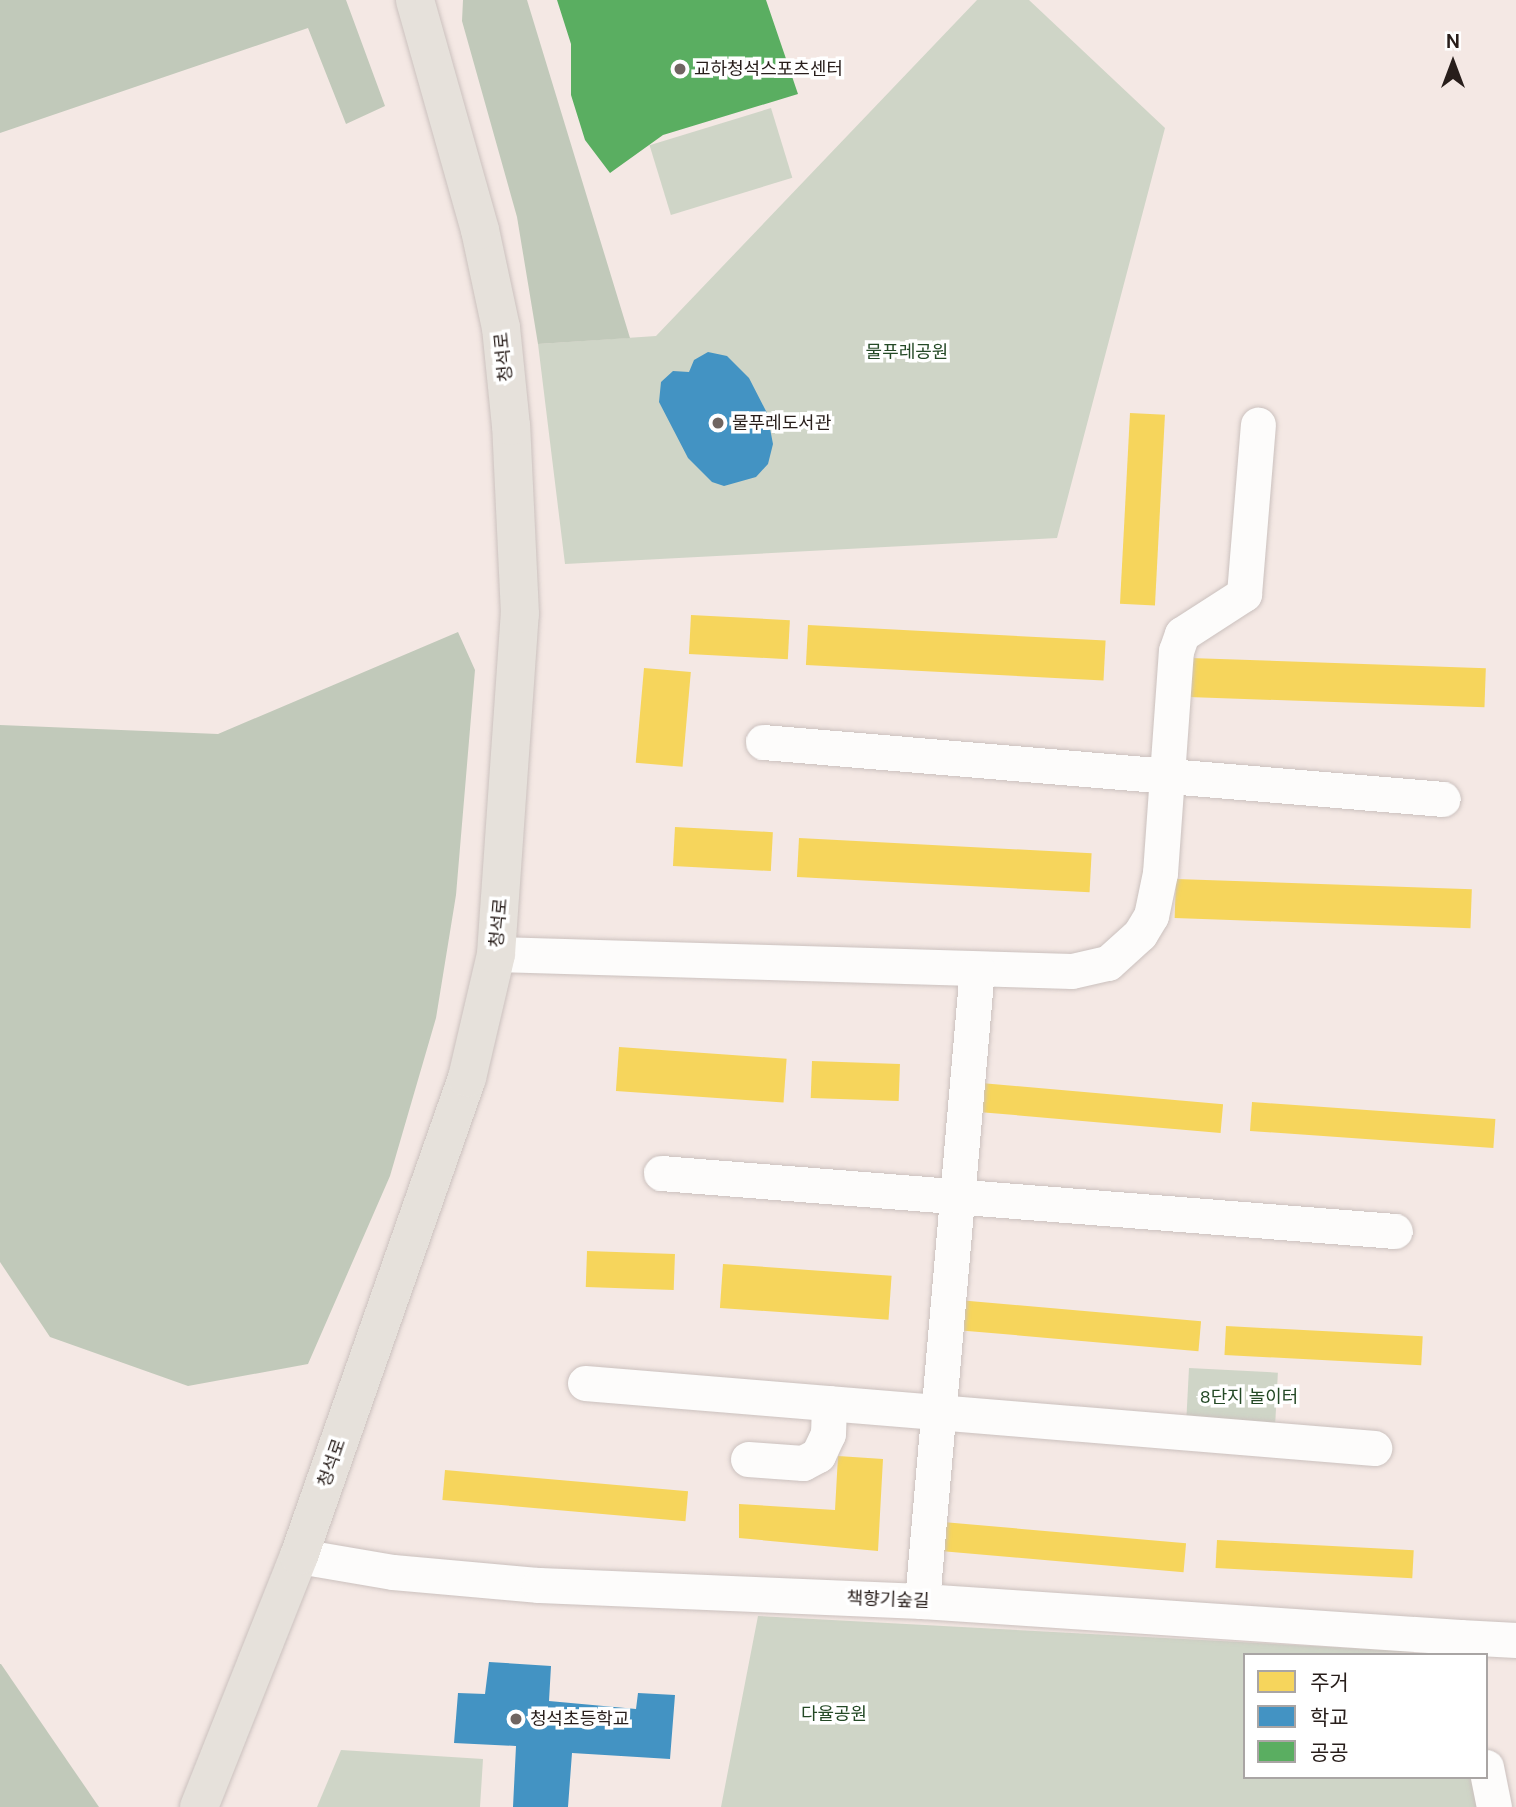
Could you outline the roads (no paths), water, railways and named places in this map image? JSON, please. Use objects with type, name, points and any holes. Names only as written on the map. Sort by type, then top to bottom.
[{"type":"main road","name":"청석로","points":[[199,1807],[299,1556],[467,1078],[496,954],[520,614],[511,426],[501,328],[480,230],[415,0]]},
{"type":"street","points":[[496,954],[1072,971],[1108,963],[1140,934],[1151,916],[1160,873],[1176,651],[1182,634],[1244,594],[1258,425]]},
{"type":"street","points":[[763,742],[1443,799]]},
{"type":"street","points":[[922,1601],[977,969]]},
{"type":"street","points":[[661,1172],[1395,1231]]},
{"type":"street","points":[[585,1383],[1374,1448]]},
{"type":"street","points":[[748,1459],[803,1463],[818,1455],[828,1434],[829,1403]]},
{"type":"street","name":"책향기숲길","points":[[299,1556],[393,1572],[539,1585],[922,1601],[1461,1646],[1516,1640]]},
{"type":"street","points":[[1488,1777],[1494,1807]]},
{"type":"place","name":"교하청석스포츠센터","points":[[680,69]]},
{"type":"place","name":"물푸레도서관","points":[[718,423]]},
{"type":"place","name":"청석초등학교","points":[[516,1719]]},
{"type":"park label","name":"물푸레공원","points":[[907,352]]},
{"type":"park label","name":"8단지 놀이터","points":[[1249,1397]]},
{"type":"park label","name":"다율공원","points":[[834,1714]]}]
